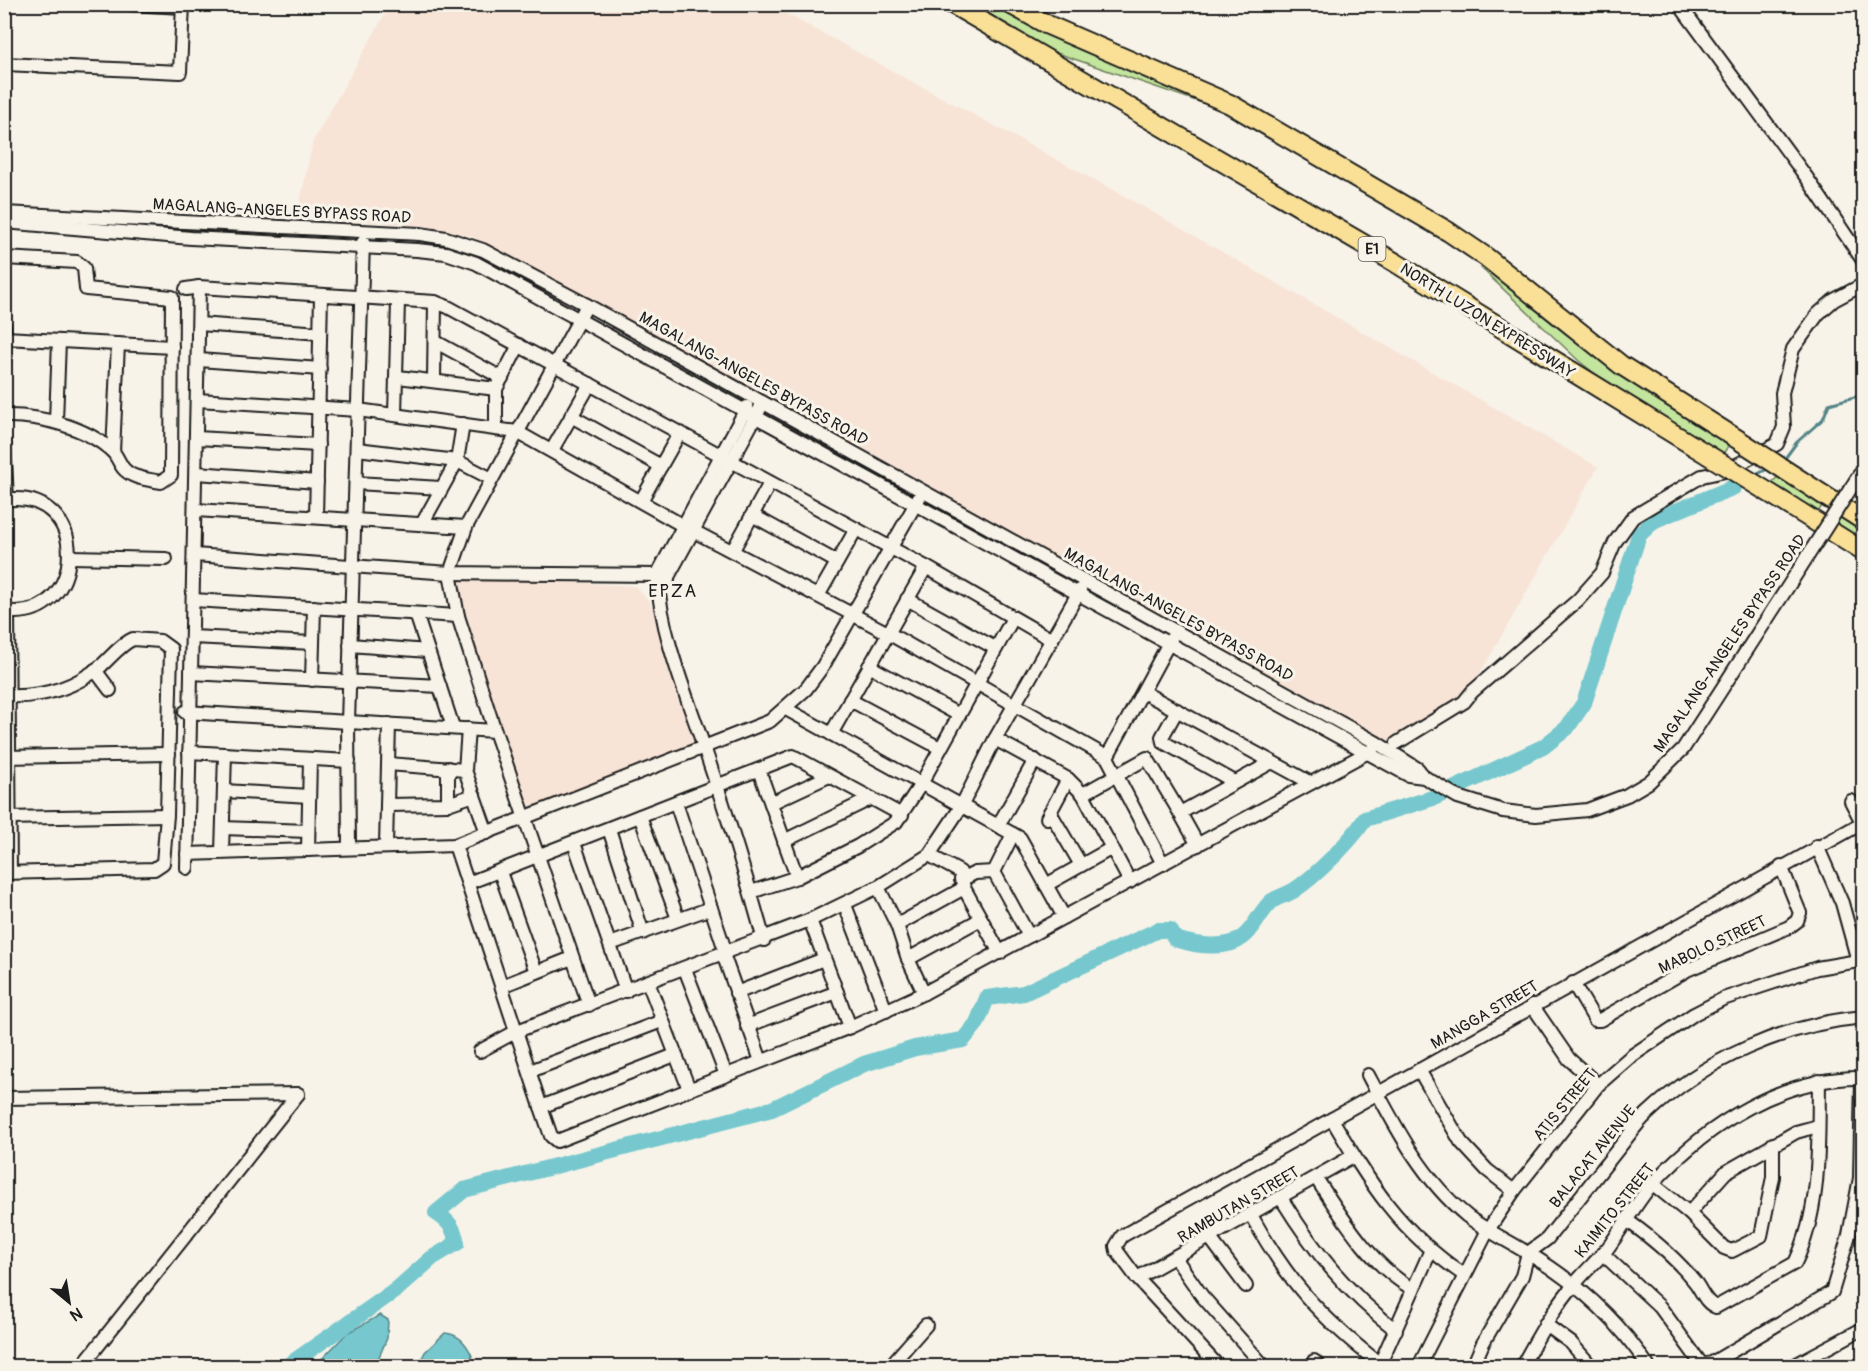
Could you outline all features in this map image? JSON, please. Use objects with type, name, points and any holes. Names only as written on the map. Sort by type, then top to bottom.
[{"type":"highway","name":"NORTH LUZON EXPRESSWAY","points":[[952,4],[1396,263],[1863,552]]},
{"type":"highway","points":[[1010,4],[1057,29],[1230,104],[1449,232],[1486,257],[1621,365],[1863,521]]},
{"type":"street","points":[[4,64],[180,72],[183,6],[130,4]]},
{"type":"street","points":[[1679,4],[1814,187],[1863,262]]},
{"type":"street","name":"MAGALANG-ANGELES BYPASS ROAD","points":[[4,213],[420,234],[465,243],[587,305],[1085,579],[1377,743],[1418,769],[1427,779],[1458,797],[1503,811],[1536,815],[1563,814],[1604,805],[1649,782],[1683,749],[1863,469]]},
{"type":"street","name":"MAGALANG-ANGELES BYPASS ROAD","points":[[4,222],[191,238],[435,251],[459,257],[492,271],[749,416],[916,503],[1168,646],[1408,776],[1427,779]]},
{"type":"street","points":[[349,848],[348,722],[360,298],[364,231]]},
{"type":"street","points":[[4,258],[76,262],[84,268],[86,289],[168,294],[174,301],[171,475],[161,482],[133,476],[122,467],[113,452],[78,430],[56,421],[22,415],[4,416]]},
{"type":"street","points":[[1397,743],[1464,702],[1472,692],[1578,600],[1602,573],[1614,542],[1633,517],[1657,506],[1702,476],[1725,471],[1777,444],[1784,427],[1782,393],[1793,349],[1818,315],[1834,300],[1863,284]]},
{"type":"street","points":[[187,868],[188,712],[196,510],[200,287]]},
{"type":"street","points":[[186,289],[200,287],[435,302],[554,363],[725,460],[926,567],[1052,640]]},
{"type":"street","points":[[316,517],[321,296]]},
{"type":"street","points":[[396,414],[398,301]]},
{"type":"street","points":[[434,379],[435,302]]},
{"type":"street","points":[[587,305],[466,527],[450,573],[458,616],[495,731],[589,1005]]},
{"type":"street","points":[[200,324],[320,333]]},
{"type":"street","points":[[4,326],[4,362]]},
{"type":"street","points":[[5,338],[172,347]]},
{"type":"street","points":[[56,421],[59,341]]},
{"type":"street","points":[[436,342],[499,383]]},
{"type":"street","points":[[113,452],[118,344]]},
{"type":"street","points":[[496,429],[499,383],[519,345]]},
{"type":"street","points":[[199,360],[320,369]]},
{"type":"street","points":[[398,377],[499,383]]},
{"type":"street","points":[[552,450],[590,384]]},
{"type":"street","points":[[197,400],[358,410],[517,432],[687,527],[888,633],[1107,757],[1162,864]]},
{"type":"street","points":[[758,400],[687,527],[658,591],[673,657],[705,747],[764,940]]},
{"type":"street","points":[[572,416],[661,466]]},
{"type":"street","points":[[422,524],[457,460],[463,424]]},
{"type":"street","points":[[641,501],[679,434]]},
{"type":"street","points":[[197,438],[318,444]]},
{"type":"street","points":[[4,442],[6,500],[25,500],[44,507],[58,519],[66,531],[71,557],[64,581],[48,600],[32,609],[6,611],[6,696],[7,757],[7,873],[154,869],[163,863],[169,754],[171,649],[168,645],[160,641],[133,639],[95,670],[69,686],[43,694],[6,696]]},
{"type":"street","points":[[357,449],[457,460],[492,479]]},
{"type":"street","points":[[197,473],[317,482]]},
{"type":"street","points":[[356,483],[441,488]]},
{"type":"street","points":[[733,550],[770,483]]},
{"type":"street","points":[[187,854],[455,845],[751,730],[786,710],[823,666],[923,489]]},
{"type":"street","points":[[196,510],[466,527]]},
{"type":"street","points":[[752,515],[837,562]]},
{"type":"street","points":[[818,596],[856,529]]},
{"type":"street","points":[[194,555],[450,573],[663,578]]},
{"type":"street","points":[[71,557],[166,559]]},
{"type":"street","points":[[831,734],[926,567]]},
{"type":"street","points":[[480,1051],[517,1031],[764,940],[845,905],[929,855],[961,807],[995,738],[1085,579]]},
{"type":"street","points":[[907,599],[995,648]]},
{"type":"street","points":[[193,600],[458,616]]},
{"type":"street","points":[[312,680],[314,607]]},
{"type":"street","points":[[416,614],[453,727]]},
{"type":"street","points":[[751,892],[797,877],[858,846],[902,815],[1013,618]]},
{"type":"street","points":[[1107,757],[1175,631]]},
{"type":"street","points":[[192,637],[313,643]]},
{"type":"street","points":[[350,645],[428,651]]},
{"type":"street","points":[[869,666],[959,715]]},
{"type":"street","points":[[95,670],[110,690]]},
{"type":"street","points":[[191,673],[440,686]]},
{"type":"street","points":[[1143,692],[1311,783]]},
{"type":"street","points":[[850,700],[940,748]]},
{"type":"street","points":[[786,710],[1025,842],[1064,917]]},
{"type":"street","points":[[1177,710],[1162,737],[1162,742],[1235,782]]},
{"type":"street","points":[[188,712],[495,731]]},
{"type":"street","points":[[386,846],[389,724]]},
{"type":"street","points":[[468,729],[465,770],[488,833]]},
{"type":"street","points":[[995,738],[1068,779],[1083,794],[1130,882]]},
{"type":"street","points":[[455,845],[541,1107],[551,1136],[557,1141],[850,1027],[924,993],[1311,783],[1369,754],[1377,743]]},
{"type":"street","points":[[189,752],[349,761]]},
{"type":"street","points":[[7,757],[169,754]]},
{"type":"street","points":[[222,852],[225,754]]},
{"type":"street","points":[[468,883],[793,756],[902,815]]},
{"type":"street","points":[[1083,794],[1148,758],[1198,845]]},
{"type":"street","points":[[308,850],[310,760]]},
{"type":"street","points":[[998,826],[1035,760]]},
{"type":"street","points":[[1180,813],[1272,762]]},
{"type":"street","points":[[388,764],[465,770]]},
{"type":"street","points":[[448,768],[448,804]]},
{"type":"street","points":[[759,770],[797,877]]},
{"type":"street","points":[[771,803],[829,776]]},
{"type":"street","points":[[1068,779],[1049,815],[1081,866]]},
{"type":"street","points":[[224,790],[309,796]]},
{"type":"street","points":[[387,805],[448,804],[474,795]]},
{"type":"street","points":[[784,841],[870,799]]},
{"type":"street","points":[[1851,801],[1863,823]]},
{"type":"street","points":[[676,803],[736,993],[761,1061]]},
{"type":"street","points":[[7,818],[167,814]]},
{"type":"street","points":[[640,816],[678,919]]},
{"type":"street","name":"MANGGA STREET","points":[[1137,1278],[1117,1251],[1116,1246],[1122,1236],[1817,846],[1863,823]]},
{"type":"street","points":[[223,828],[308,831]]},
{"type":"street","points":[[609,829],[643,933]]},
{"type":"street","points":[[994,872],[1012,834]]},
{"type":"street","points":[[574,843],[626,991]]},
{"type":"street","points":[[1817,846],[1842,903],[1861,961]]},
{"type":"street","points":[[1046,885],[1112,848]]},
{"type":"street","points":[[929,855],[958,871],[962,884],[1000,953]]},
{"type":"street","name":"MABOLO STREET","points":[[1573,983],[1595,1020],[1600,1020],[1687,970],[1789,927],[1797,921],[1800,913],[1780,867]]},
{"type":"street","points":[[500,872],[536,972]]},
{"type":"street","points":[[897,925],[962,884],[975,873],[994,872]]},
{"type":"street","points":[[994,872],[1029,936]]},
{"type":"street","points":[[878,887],[897,925],[908,959],[924,993]]},
{"type":"street","points":[[845,905],[886,1011]]},
{"type":"street","points":[[610,944],[711,908]]},
{"type":"street","points":[[908,959],[981,919]]},
{"type":"street","points":[[810,920],[850,1027]]},
{"type":"street","points":[[502,986],[572,958]]},
{"type":"street","points":[[736,993],[824,959]]},
{"type":"street","name":"ATIS STREET","points":[[1419,1366],[1488,1230],[1514,1191],[1598,1085],[1630,1057],[1694,1014],[1723,999],[1817,968],[1861,961]]},
{"type":"street","points":[[685,969],[726,1075]]},
{"type":"street","points":[[648,982],[689,1089]]},
{"type":"street","points":[[747,1026],[837,992]]},
{"type":"street","points":[[1532,1005],[1569,1059],[1598,1085]]},
{"type":"street","name":"BALACAT AVENUE","points":[[1528,1253],[1547,1239],[1646,1114],[1685,1084],[1732,1055],[1783,1032],[1863,1017]]},
{"type":"street","points":[[530,1071],[662,1021]]},
{"type":"street","points":[[541,1107],[675,1055]]},
{"type":"street","points":[[1419,1070],[1461,1142],[1487,1170],[1514,1191]]},
{"type":"street","points":[[1368,1075],[1416,1161],[1443,1194],[1468,1217],[1528,1253],[1603,1309],[1648,1366]]},
{"type":"street","name":"KAIMITO STREET","points":[[1522,1366],[1545,1324],[1573,1285],[1603,1254],[1653,1184],[1718,1127],[1762,1099],[1789,1087],[1839,1077],[1863,1078]]},
{"type":"street","points":[[1603,1254],[1660,1307],[1702,1365],[1712,1363],[1832,1292],[1849,1235],[1860,1178],[1863,1078]]},
{"type":"street","points":[[1628,1221],[1653,1239],[1675,1260],[1711,1305],[1721,1306],[1795,1263],[1810,1218],[1815,1185],[1819,1081]]},
{"type":"street","points":[[4,1098],[298,1094],[82,1366]]},
{"type":"street","points":[[1332,1119],[1353,1156],[1398,1220],[1430,1252],[1464,1275]]},
{"type":"street","points":[[1689,1212],[1726,1172],[1796,1132],[1818,1126]]},
{"type":"street","points":[[1653,1184],[1689,1212],[1728,1251],[1757,1240],[1761,1236],[1773,1177],[1773,1144]]},
{"type":"street","name":"RAMBUTAN STREET","points":[[1137,1278],[1176,1259],[1353,1156]]},
{"type":"street","points":[[1316,1178],[1360,1240],[1387,1269],[1413,1289]]},
{"type":"street","points":[[1281,1198],[1305,1236],[1332,1272],[1364,1305],[1396,1330]]},
{"type":"street","points":[[1251,1215],[1273,1255],[1303,1295],[1338,1330],[1380,1365],[1430,1252]]},
{"type":"street","points":[[1210,1238],[1246,1286]]},
{"type":"street","name":"BALACAT AVENUE","points":[[1541,1262],[1547,1239]]},
{"type":"street","points":[[1473,1366],[1522,1276],[1528,1253]]},
{"type":"street","points":[[1176,1259],[1202,1296],[1264,1366]]},
{"type":"street","points":[[1522,1276],[1541,1262]]},
{"type":"street","points":[[1137,1278],[1218,1366]]},
{"type":"street","points":[[1545,1324],[1571,1343],[1592,1366]]},
{"type":"street","points":[[890,1366],[926,1325]]},
{"type":"street","points":[[1793,1366],[1863,1328]]},
{"type":"shaded area","points":[[390,5],[770,5],[1119,193],[1598,467],[1466,698],[1392,743],[471,236],[424,226],[297,216],[313,141]]},
{"type":"shaded area","points":[[458,576],[635,586],[650,602],[698,746],[526,814],[453,580]]},
{"type":"green space","points":[[963,5],[999,5],[1041,27],[1214,100],[1211,106],[1051,51]]},
{"type":"green space","points":[[1486,262],[1730,443],[1722,456],[1613,388],[1579,361],[1481,268]]},
{"type":"green space","points":[[1780,475],[1825,501],[1815,517],[1768,486]]},
{"type":"green space","points":[[1836,509],[1863,526],[1863,548],[1827,525]]},
{"type":"water","points":[[380,1315],[388,1320],[387,1338],[379,1357],[368,1366],[315,1366],[347,1333]]},
{"type":"water","points":[[445,1333],[462,1340],[468,1347],[472,1356],[468,1366],[418,1366],[425,1352]]},
{"type":"waterway","points":[[1783,461],[1797,442],[1823,419],[1829,404],[1858,396],[1864,384]]},
{"type":"waterway","points":[[1754,476],[1769,468]]},
{"type":"waterway","points":[[287,1366],[396,1290],[432,1258],[457,1243],[450,1225],[436,1213],[464,1190],[772,1109],[864,1064],[915,1048],[963,1040],[977,1023],[987,998],[1024,993],[1158,930],[1170,930],[1175,939],[1210,946],[1228,944],[1243,937],[1272,901],[1293,891],[1322,868],[1365,819],[1436,797],[1543,747],[1567,728],[1584,703],[1639,535],[1655,520],[1734,487]]},
{"type":"district","name":"EPZA","points":[[673,591]]}]
